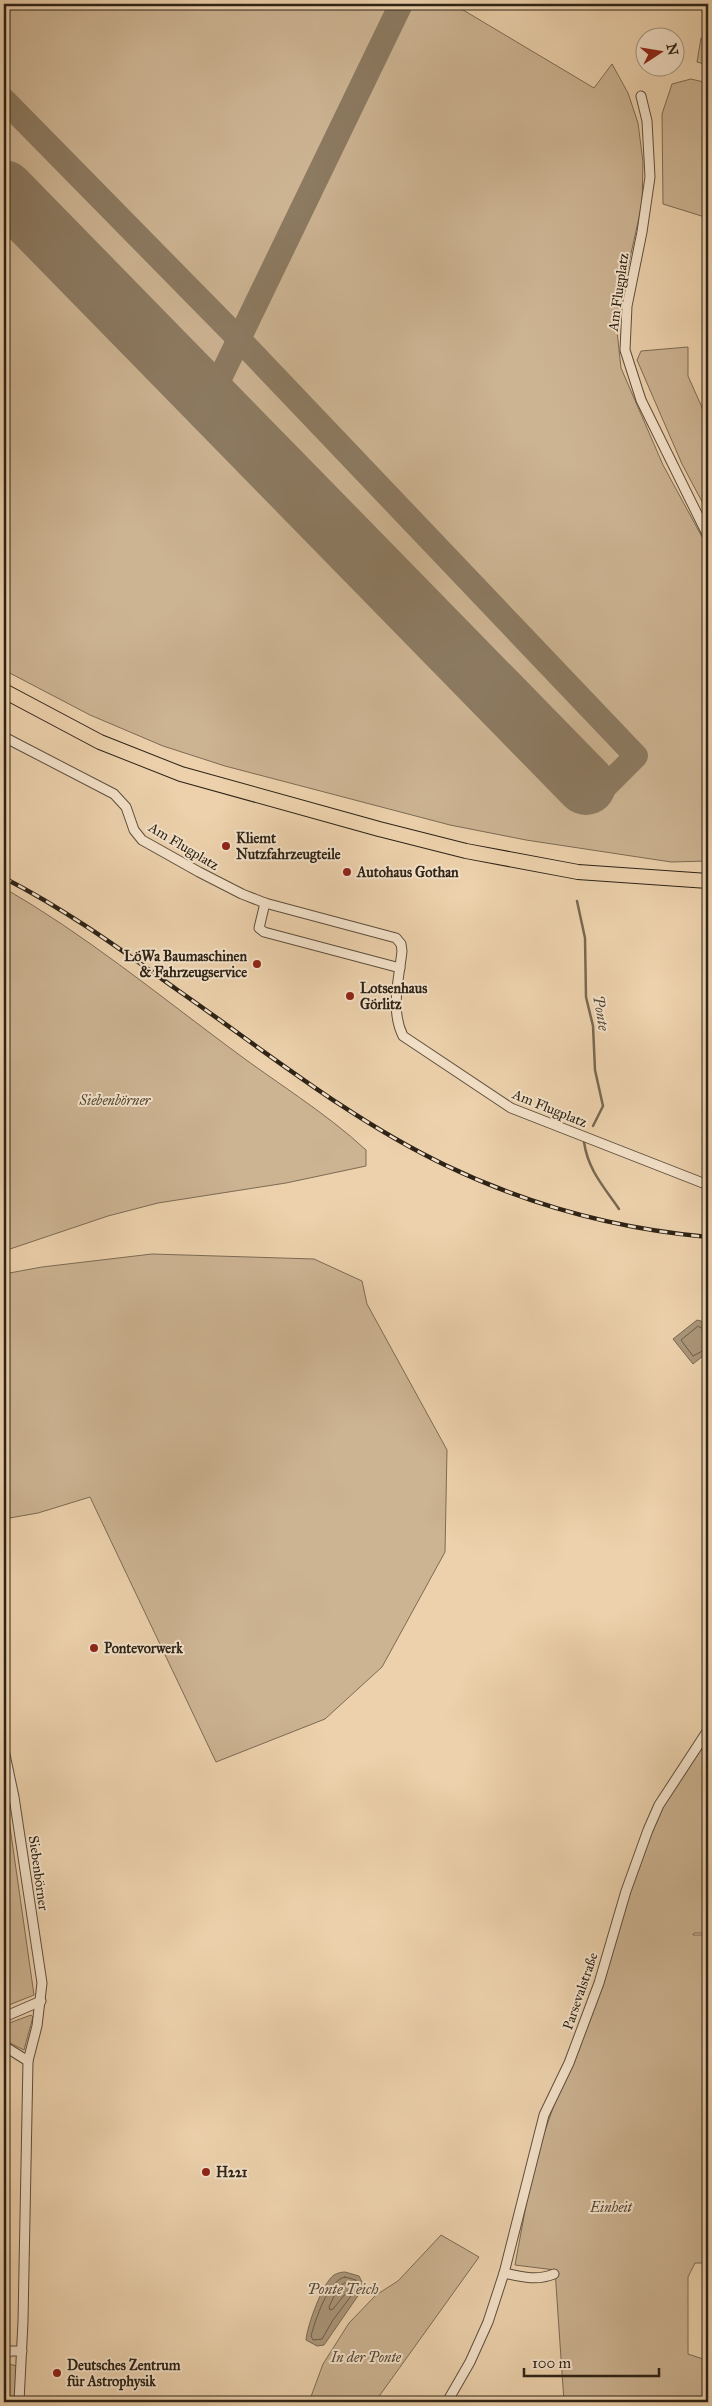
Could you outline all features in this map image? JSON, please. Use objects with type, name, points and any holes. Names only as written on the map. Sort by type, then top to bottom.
[{"type":"main road","points":[[4,691],[100,742],[181,774],[379,829],[466,852],[578,872],[708,881]]},
{"type":"street","name":"Am Flugplatz","points":[[641,96],[647,121],[650,177],[642,232],[627,306],[625,350],[641,400],[708,536]]},
{"type":"street","name":"Am Flugplatz","points":[[4,737],[114,794],[126,807],[134,830],[142,840],[207,877],[265,903],[396,938],[402,944],[395,1006],[397,1023],[403,1036],[511,1108],[708,1185]]},
{"type":"street","points":[[265,903],[259,928],[264,932],[400,968]]},
{"type":"street","name":"Parsevalstraße","points":[[447,2402],[480,2340],[504,2273],[544,2115],[569,2063],[599,1983],[626,1891],[648,1830],[659,1805],[708,1730]]},
{"type":"street","name":"Siebenbörner","points":[[4,1750],[14,1797],[42,1982],[41,2001],[28,2061],[22,2352],[19,2402]]},
{"type":"street","points":[[4,2017],[41,2001]]},
{"type":"street","points":[[4,2046],[28,2061]]},
{"type":"street","points":[[504,2273],[532,2278],[546,2277],[554,2274]]},
{"type":"street","points":[[4,2354],[11,2351],[22,2352]]},
{"type":"green space","points":[[4,4],[453,4],[594,88],[612,64],[628,93],[638,123],[643,162],[642,204],[622,294],[617,331],[621,368],[663,465],[708,548],[708,861],[671,862],[526,840],[450,825],[225,766],[163,746],[90,715],[4,670]]},
{"type":"green space","points":[[701,38],[708,38],[708,65],[697,62]]},
{"type":"green space","points":[[691,79],[708,83],[708,218],[663,204],[662,114],[672,84]]},
{"type":"green space","points":[[688,347],[688,376],[708,421],[708,513],[682,464],[637,360],[641,351]]},
{"type":"green space","name":"Siebenbörner","points":[[4,888],[91,944],[247,1061],[334,1123],[366,1150],[366,1166],[286,1183],[158,1203],[108,1216],[4,1251]]},
{"type":"green space","points":[[152,1254],[314,1259],[362,1281],[367,1304],[447,1450],[445,1552],[382,1667],[325,1719],[216,1762],[90,1497],[38,1513],[4,1519],[4,1274],[42,1267]]},
{"type":"green space","name":"Einheit","points":[[708,1732],[708,1933],[694,1933],[693,1935],[708,1935],[708,2263],[695,2263],[688,2277],[688,2354],[703,2359],[707,2402],[564,2402],[555,2270],[515,2265],[534,2162],[656,1817]]},
{"type":"green space","points":[[4,1785],[34,1995],[4,2007]]},
{"type":"green space","points":[[31,2015],[33,2017],[24,2050],[4,2040],[4,2025]]},
{"type":"green space","name":"In der Ponte","points":[[441,2235],[479,2257],[375,2402],[309,2402],[323,2364],[349,2323],[376,2295],[398,2281]]},
{"type":"green space","points":[[4,2363],[17,2366],[16,2402],[4,2402]]},
{"type":"water","points":[[697,1320],[701,1321],[708,1329],[708,1352],[693,1364],[673,1339]]},
{"type":"water","name":"Ponte Teich","points":[[345,2272],[359,2276],[363,2284],[362,2290],[324,2345],[317,2346],[306,2340],[316,2305],[330,2279],[335,2274]]},
{"type":"waterway","name":"Ponte","points":[[577,901],[585,938],[586,997],[593,1026],[595,1070],[603,1106],[593,1126]]},
{"type":"waterway","name":"Ponte","points":[[584,1142],[593,1170],[619,1209]]},
{"type":"taxiway","points":[[210,399],[401,4]]},
{"type":"taxiway","points":[[4,100],[239,339],[636,756],[605,787],[586,785]]},
{"type":"runway","points":[[4,190],[586,785]]},
{"type":"railway","points":[[4,878],[92,930],[307,1083],[409,1147],[508,1192],[574,1213],[640,1228],[708,1237]]},
{"type":"place","name":"Kliemt Nutzfahrzeugteile","points":[[226,846]]},
{"type":"place","name":"Autohaus Gothan","points":[[347,872]]},
{"type":"place","name":"LöWa Baumaschinen & Fahrzeugservice","points":[[257,964]]},
{"type":"place","name":"Lotsenhaus Görlitz","points":[[350,996]]},
{"type":"place","name":"Pontevorwerk","points":[[94,1648]]},
{"type":"place","name":"H221","points":[[206,2172]]},
{"type":"place","name":"Deutsches Zentrum für Astrophysik","points":[[57,2373]]}]
